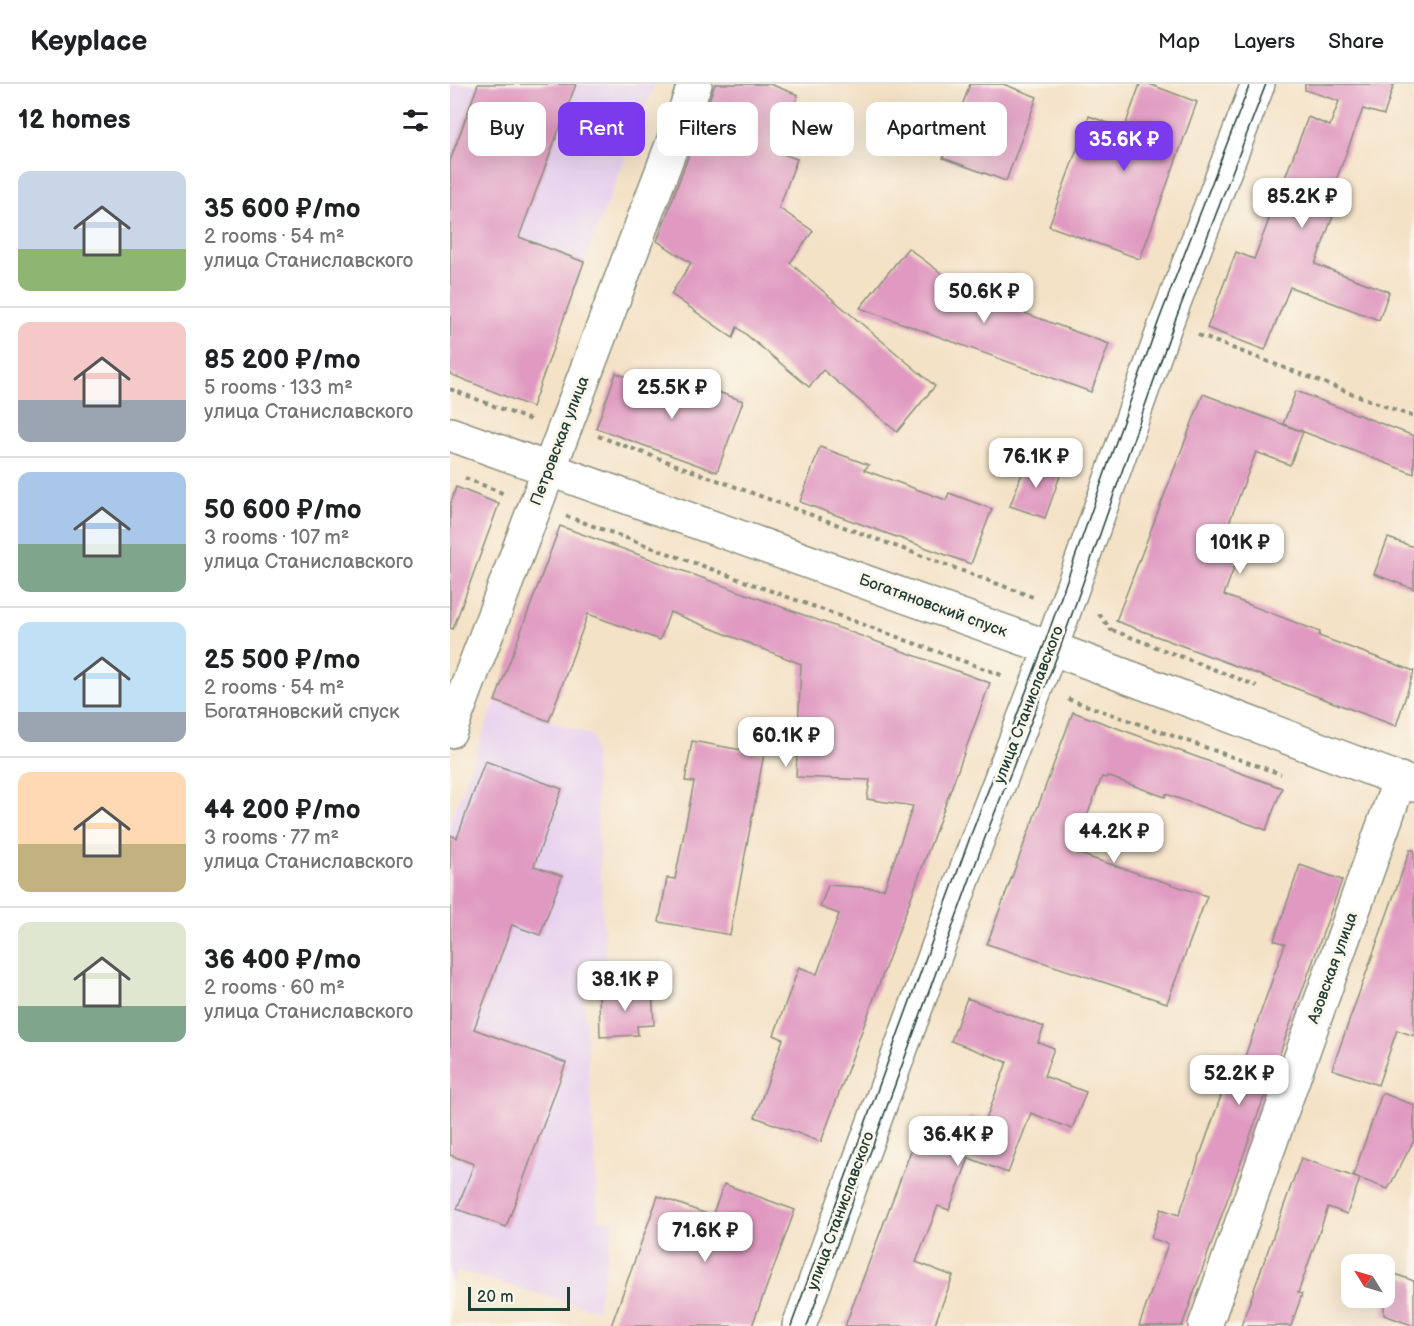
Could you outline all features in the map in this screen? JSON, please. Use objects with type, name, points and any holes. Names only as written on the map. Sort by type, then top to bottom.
[{"type":"street","name":"Петровская улица","points":[[450,731],[695,84]]},
{"type":"street","name":"улица Станиславского","points":[[799,1326],[980,833],[1051,648],[1166,323],[1258,84]]},
{"type":"street","name":"Богатяновский спуск","points":[[450,434],[1051,648],[1407,782]]},
{"type":"street","name":"Азовская улица","points":[[1205,1326],[1407,782]]},
{"type":"path","points":[[1166,323],[1414,417]]},
{"type":"path","points":[[450,389],[529,421],[567,424],[1033,597]]},
{"type":"path","points":[[461,477],[1036,688],[1290,777]]},
{"type":"shaded area","points":[[450,84],[655,84],[645,109],[645,102],[558,102],[558,156],[626,156],[584,262],[538,245],[479,386],[450,374]]},
{"type":"shaded area","points":[[495,701],[593,736],[606,973],[583,985],[599,1220],[614,1220],[597,1310],[458,1271],[452,1283],[450,1282],[450,823]]},
{"type":"building","points":[[478,84],[576,84],[569,102],[558,102],[558,132],[519,237],[584,262],[532,407],[450,374],[450,161],[468,112],[468,156],[546,156],[546,102],[471,102]]},
{"type":"building","points":[[715,84],[770,84],[798,95],[795,102],[770,102],[770,156],[788,156],[797,159],[779,208],[813,231],[790,263],[935,386],[897,432],[823,370],[809,387],[737,327],[733,338],[671,294],[691,263],[657,241],[688,156],[758,156],[758,102],[708,102]]},
{"type":"building","points":[[970,84],[1003,84],[1037,97],[1006,181],[943,158],[944,156],[1007,156],[1007,102],[963,102]]},
{"type":"building","points":[[1140,84],[1149,84],[1197,102],[1140,259],[1049,226],[1089,116],[1124,129]]},
{"type":"building","points":[[1305,84],[1394,84],[1384,115],[1363,109],[1330,196],[1339,200],[1315,264],[1389,292],[1379,320],[1290,287],[1265,350],[1207,328],[1236,252],[1254,259],[1308,117],[1330,126],[1339,101],[1305,90]]},
{"type":"building","points":[[908,248],[965,291],[1109,344],[1091,392],[860,308]]},
{"type":"building","points":[[616,373],[685,398],[691,382],[743,401],[717,472],[596,428]]},
{"type":"building","points":[[1296,391],[1414,436],[1414,474],[1283,424]]},
{"type":"building","points":[[1203,394],[1303,432],[1290,465],[1256,452],[1221,544],[1240,551],[1224,595],[1320,632],[1319,636],[1414,671],[1396,726],[1116,621]]},
{"type":"building","points":[[820,447],[869,465],[864,470],[946,500],[949,493],[992,509],[971,564],[800,502]]},
{"type":"building","points":[[1027,460],[1061,473],[1045,518],[1010,506]]},
{"type":"building","points":[[456,487],[499,504],[453,629],[450,628],[450,505]]},
{"type":"building","points":[[560,526],[990,683],[821,1142],[755,1117],[783,1039],[774,1035],[799,967],[817,974],[839,914],[820,907],[828,885],[884,889],[913,806],[867,799],[870,780],[796,777],[801,664],[670,612],[660,640],[588,614],[549,721],[495,701]]},
{"type":"building","points":[[1388,538],[1414,547],[1414,589],[1374,574]]},
{"type":"building","points":[[1073,712],[1282,788],[1266,830],[1166,794],[1165,797],[1107,776],[1102,777],[1073,852],[1207,896],[1167,1003],[987,944]]},
{"type":"building","points":[[692,741],[764,754],[730,935],[659,922],[667,878],[675,879],[694,782],[685,781]]},
{"type":"building","points":[[485,761],[562,789],[534,866],[562,876],[540,935],[512,925],[474,1029],[566,1063],[506,1227],[457,1209],[474,1164],[450,1155],[450,835],[457,838]]},
{"type":"building","points":[[1410,850],[1414,850],[1414,1036],[1397,1030],[1378,1085],[1332,1069]]},
{"type":"building","points":[[1300,865],[1342,880],[1182,1326],[1139,1326],[1168,1244],[1151,1238],[1161,1209],[1179,1215],[1235,1056],[1244,1059],[1285,944],[1274,940]]},
{"type":"building","points":[[652,989],[654,1025],[637,1026],[638,1035],[600,1037],[599,992]]},
{"type":"building","points":[[967,998],[1044,1027],[1038,1042],[1054,1048],[1044,1076],[1086,1092],[1072,1129],[1031,1113],[1008,1173],[969,1158],[949,1210],[938,1206],[916,1262],[953,1276],[934,1326],[845,1326],[923,1119],[963,1134],[970,1116],[985,1122],[1007,1062],[951,1041]]},
{"type":"building","points":[[1382,1093],[1414,1105],[1414,1140],[1388,1189],[1353,1176]]},
{"type":"building","points":[[1301,1158],[1360,1179],[1347,1214],[1328,1207],[1298,1293],[1302,1294],[1291,1326],[1241,1326]]},
{"type":"building","points":[[724,1184],[795,1210],[752,1326],[611,1326],[658,1196],[712,1216]]},
{"type":"building","points":[[1395,1274],[1414,1281],[1414,1326],[1384,1315],[1384,1308],[1395,1308]]},
{"type":"tram line","points":[[791,1326],[972,832],[1044,645],[1159,320],[1250,84]]},
{"type":"tram line","points":[[807,1326],[986,835],[1059,651],[1173,326],[1266,84]]}]
